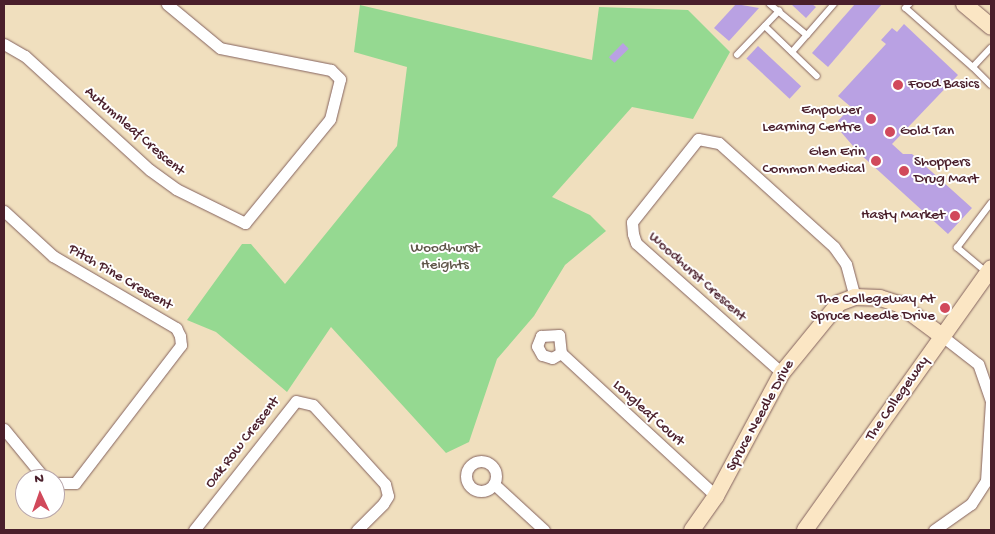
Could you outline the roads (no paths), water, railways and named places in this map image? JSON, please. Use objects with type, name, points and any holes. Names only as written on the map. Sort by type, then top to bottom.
[{"type":"street","name":"Autumnleaf Crescent","points":[[4,44],[25,56],[150,170],[176,189],[245,223],[330,119],[340,80],[331,70],[220,48],[167,4]]},
{"type":"street","points":[[964,4],[991,27]]},
{"type":"street","name":"Woodhurst Crescent","points":[[782,373],[636,242],[633,234],[632,222],[698,139],[719,143],[834,247],[846,264],[855,297]]},
{"type":"street","name":"Pitch Pine Crescent","points":[[4,211],[53,256],[176,328],[180,336],[181,345],[75,483],[65,483]]},
{"type":"street","name":"The Collegeway","points":[[805,530],[989,270]]},
{"type":"street","points":[[855,297],[899,304],[973,359],[990,386],[989,482],[971,504],[934,530]]},
{"type":"street","name":"Spruce Needle Drive","points":[[692,530],[716,496],[782,373],[824,316],[855,297]]},
{"type":"street","name":"Longleaf Court","points":[[561,353],[716,496]]},
{"type":"street","name":"Oak Row Crescent","points":[[194,530],[296,401],[313,405],[385,484],[388,496],[357,530]]},
{"type":"street","points":[[4,429],[37,469]]},
{"type":"street","points":[[494,484],[544,530]]},
{"type":"lane","points":[[770,4],[807,35]]},
{"type":"lane","points":[[792,52],[834,4]]},
{"type":"lane","points":[[910,4],[906,8],[991,85]]},
{"type":"lane","points":[[737,55],[779,12]]},
{"type":"lane","points":[[765,26],[817,76]]},
{"type":"lane","points":[[973,68],[991,48]]},
{"type":"lane","points":[[989,270],[957,248],[991,204]]},
{"type":"place","name":"Food Basics","points":[[898,85]]},
{"type":"place","name":"Empower Learning Centre","points":[[871,119]]},
{"type":"place","name":"Gold Tan","points":[[890,132]]},
{"type":"place","name":"Glen Erin Common Medical","points":[[876,161]]},
{"type":"place","name":"Shoppers Drug Mart","points":[[904,171]]},
{"type":"place","name":"Hasty Market","points":[[955,216]]},
{"type":"place","name":"The Collegeway At Spruce Needle Drive","points":[[945,308]]},
{"type":"park label","name":"Woodhurst Heights","points":[[445,256]]}]
